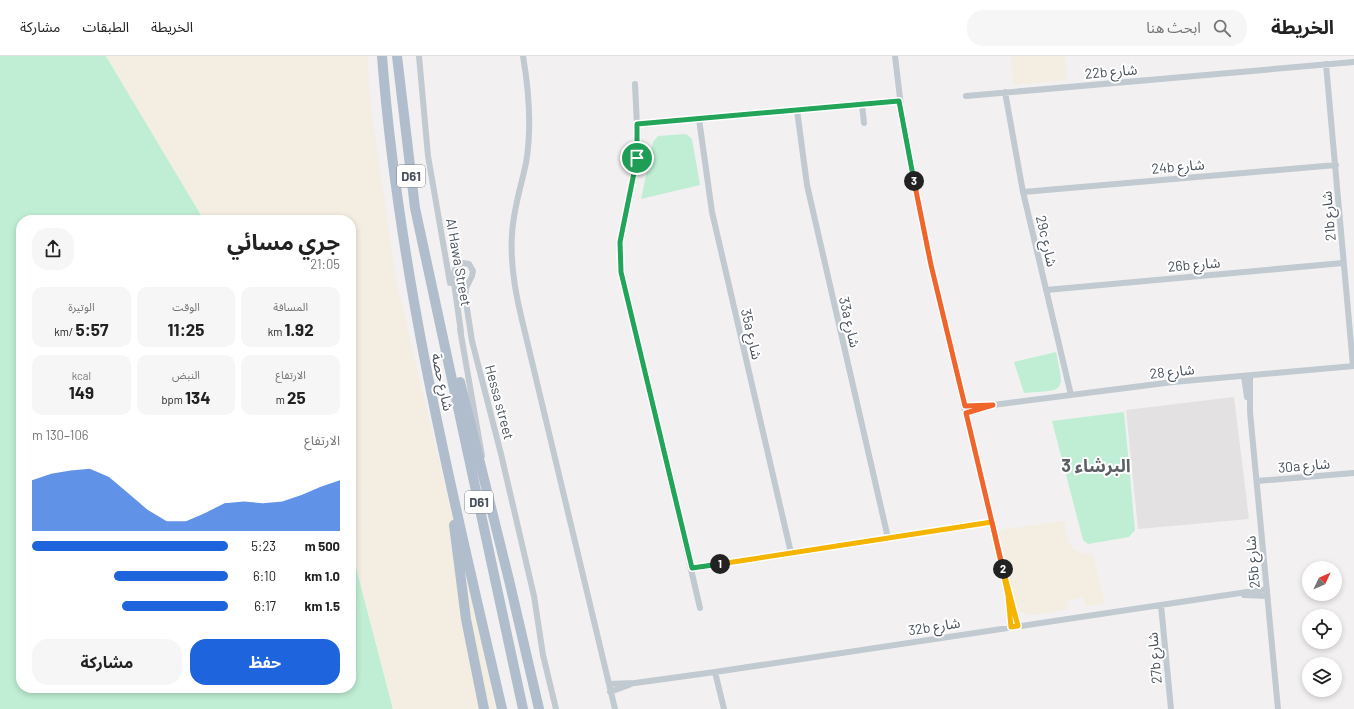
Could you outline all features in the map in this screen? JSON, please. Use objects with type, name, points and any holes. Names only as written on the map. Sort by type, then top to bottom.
[{"type":"main road","name":"شارع حصة","points":[[382,56],[388,130],[407,269],[423,358],[451,488],[502,709]]},
{"type":"main road","name":"شارع حصة","points":[[397,56],[416,208],[523,709]]},
{"type":"main road","name":"شارع حصة","points":[[434,295],[446,329],[510,580],[531,674]]},
{"type":"main road","points":[[451,488],[457,553],[466,619],[484,709]]},
{"type":"main road","points":[[531,674],[546,709]]},
{"type":"main road","name":"D61","points":[[531,674],[540,709]]},
{"type":"street","name":"Al Hawa Street","points":[[419,56],[428,156],[456,316],[461,332],[481,446],[483,458],[481,471]]},
{"type":"street","points":[[523,56],[529,102],[529,136],[513,224],[511,254],[513,274],[522,320],[615,709]]},
{"type":"street","points":[[895,56],[899,101],[926,243],[966,409],[1008,595],[1018,626]]},
{"type":"street","name":"22b شارع","points":[[966,96],[1354,62]]},
{"type":"street","name":"21b شارع","points":[[1326,64],[1353,366]]},
{"type":"street","points":[[635,84],[637,158],[620,242],[620,264],[692,568],[700,608]]},
{"type":"street","name":"29c شارع","points":[[1005,92],[1023,192],[1071,395]]},
{"type":"street","points":[[637,124],[899,101]]},
{"type":"street","points":[[862,105],[864,122]]},
{"type":"street","name":"33a شارع","points":[[797,110],[808,192],[888,538]]},
{"type":"street","name":"35a شارع","points":[[698,119],[712,212],[791,553]]},
{"type":"street","name":"24b شارع","points":[[1023,192],[1336,165]]},
{"type":"street","name":"Hessa street","points":[[461,332],[453,276],[456,266],[463,263],[469,264],[473,271],[466,288],[465,296],[475,356],[501,454],[534,596],[543,655],[556,709]]},
{"type":"street","name":"26b شارع","points":[[1046,290],[1344,263]]},
{"type":"street","name":"شارع 28","points":[[966,409],[1181,381],[1353,366]]},
{"type":"street","name":"25b شارع","points":[[1247,376],[1278,709]]},
{"type":"street","name":"30a شارع","points":[[1257,481],[1354,472]]},
{"type":"street","points":[[692,568],[992,522]]},
{"type":"street","name":"32b شارع","points":[[609,684],[635,683],[715,672],[1267,589]]},
{"type":"street","name":"32b شارع","points":[[1236,594],[1267,596]]},
{"type":"street","points":[[1008,595],[1011,627]]},
{"type":"street","name":"27b شارع","points":[[1161,605],[1171,708]]},
{"type":"street","points":[[715,672],[724,709]]},
{"type":"street","name":"32b شارع","points":[[610,692],[635,683]]},
{"type":"street","points":[[1163,709],[1171,708]]},
{"type":"shaded area","points":[[1234,397],[1249,519],[1138,529],[1126,410]]},
{"type":"green space","points":[[0,56],[106,56],[201,215],[16,215],[16,693],[356,693],[356,567],[393,709],[0,709]]},
{"type":"green space","points":[[686,134],[692,139],[700,185],[641,199],[653,142],[658,136]]},
{"type":"green space","points":[[1056,352],[1061,376],[1061,383],[1059,387],[1055,390],[1024,393],[1014,362]]},
{"type":"green space","points":[[1124,412],[1135,530],[1129,537],[1088,544],[1083,540],[1052,421]]},
{"type":"sand","points":[[106,56],[367,56],[371,109],[397,285],[482,640],[495,709],[393,709],[356,567],[356,215],[201,215]]},
{"type":"sand","points":[[1010,56],[1065,56],[1067,80],[1014,85]]},
{"type":"sand","points":[[1064,521],[1068,541],[1073,549],[1093,555],[1105,603],[1086,607],[1083,597],[1068,600],[1067,609],[1045,614],[1034,615],[1024,613],[1019,609],[1014,601],[1000,530]]},
{"type":"district","name":"البرشاء 3","points":[[1096,465]]},
{"type":"route","points":[[637,158],[620,242],[621,272],[692,568],[992,522],[1008,595],[1011,627],[1018,626],[1008,595],[1000,559],[992,522],[966,413],[993,405],[965,406],[926,243],[899,101],[637,124],[637,158]]}]
